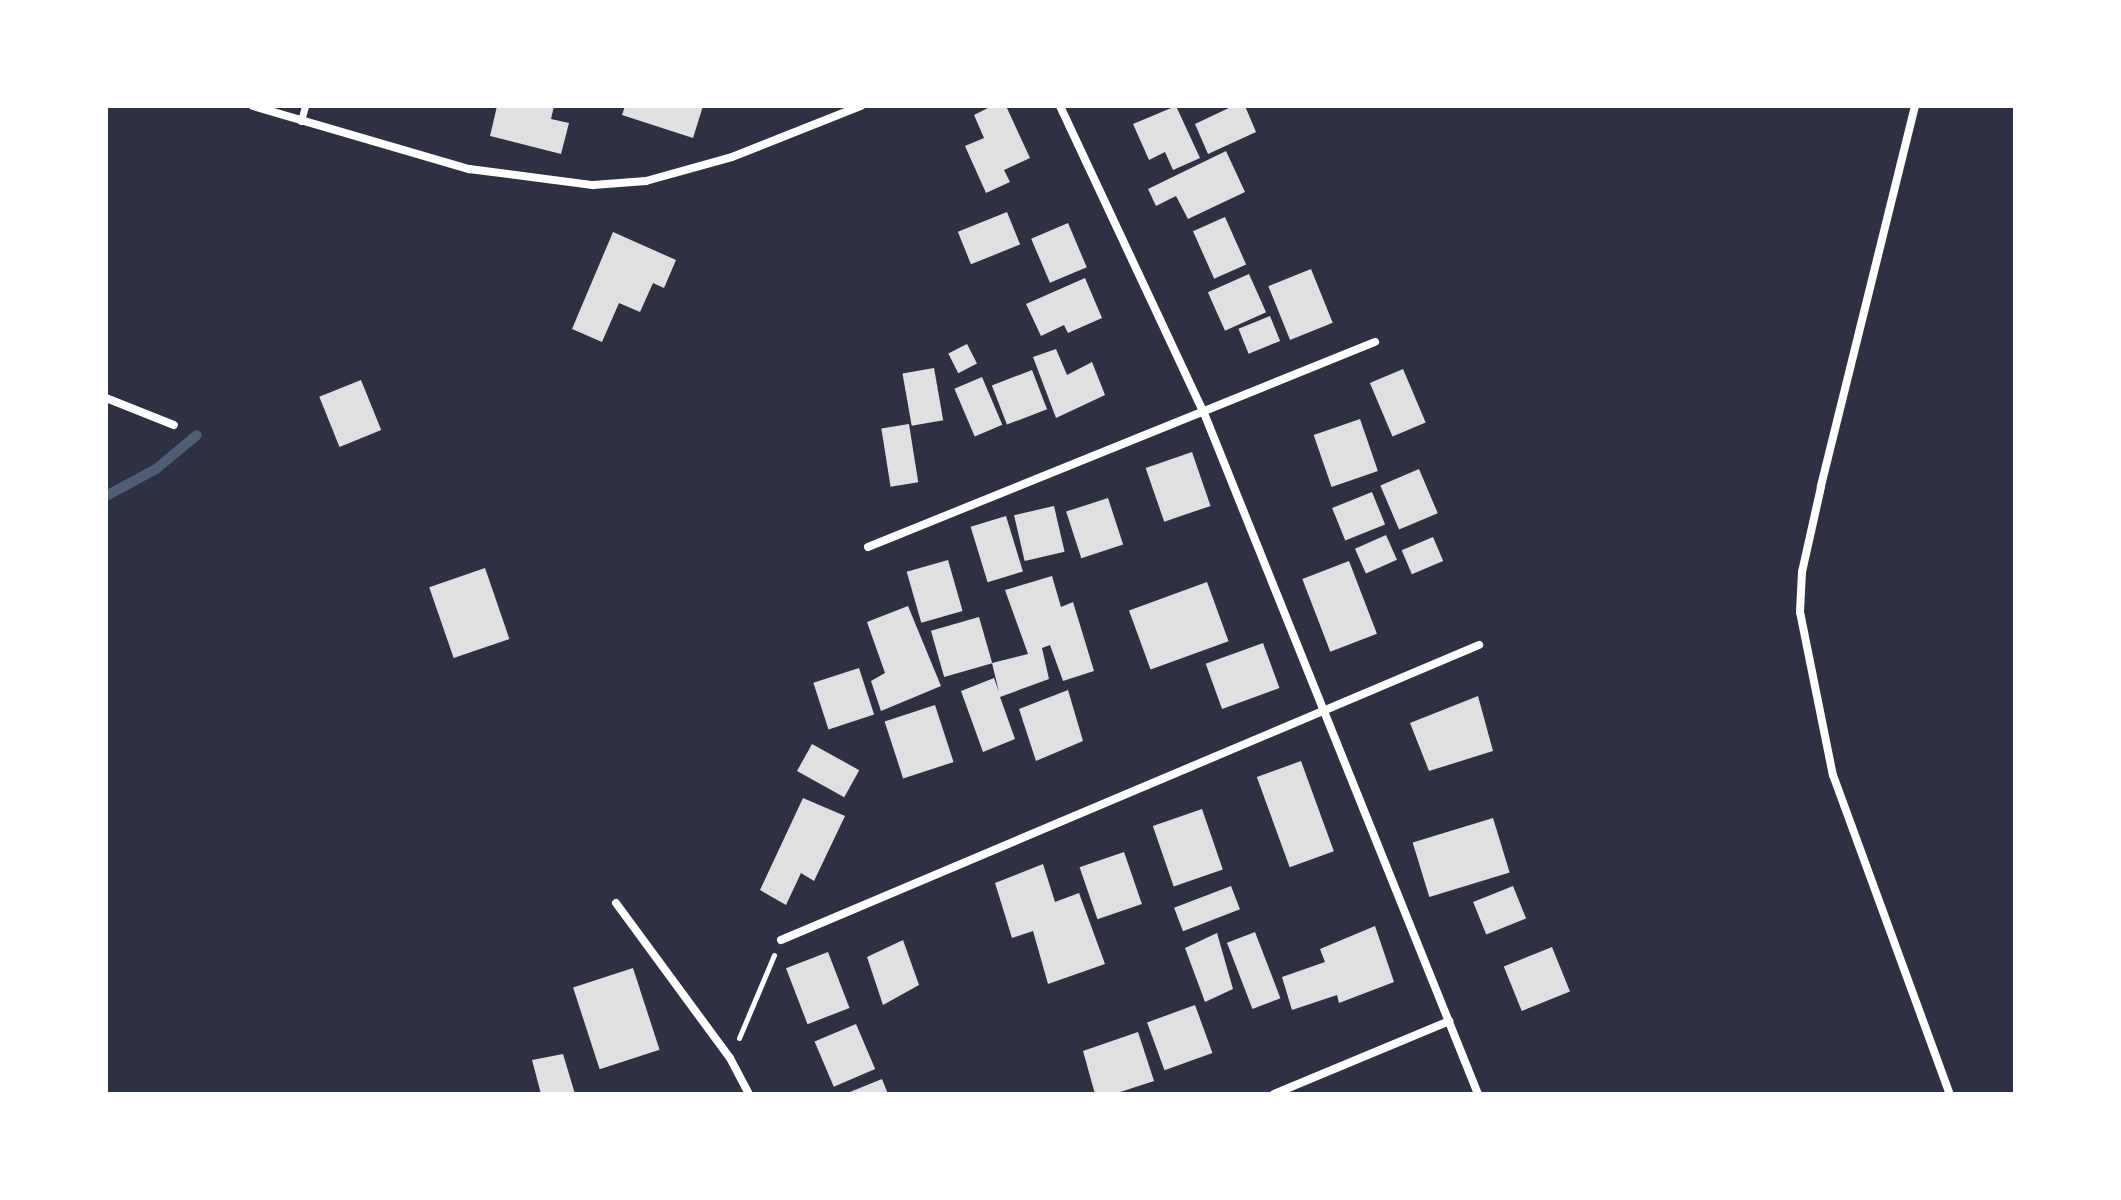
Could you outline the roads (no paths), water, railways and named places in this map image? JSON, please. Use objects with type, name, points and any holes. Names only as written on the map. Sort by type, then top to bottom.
[{"type":"street","points":[[253,106],[469,169],[593,185],[646,181],[732,157],[861,106]]},
{"type":"street","points":[[301,121],[305,106]]},
{"type":"street","points":[[1060,106],[1204,413],[1478,1094]]},
{"type":"street","points":[[1915,106],[1821,487],[1802,572],[1800,612],[1833,775],[1950,1094]]},
{"type":"street","points":[[868,547],[1375,342]]},
{"type":"street","points":[[106,398],[174,425]]},
{"type":"street","points":[[781,940],[1479,645]]},
{"type":"street","points":[[616,903],[730,1058],[749,1094]]},
{"type":"street","points":[[1274,1094],[1449,1021]]},
{"type":"waterway","points":[[106,496],[156,469],[197,435]]}]
